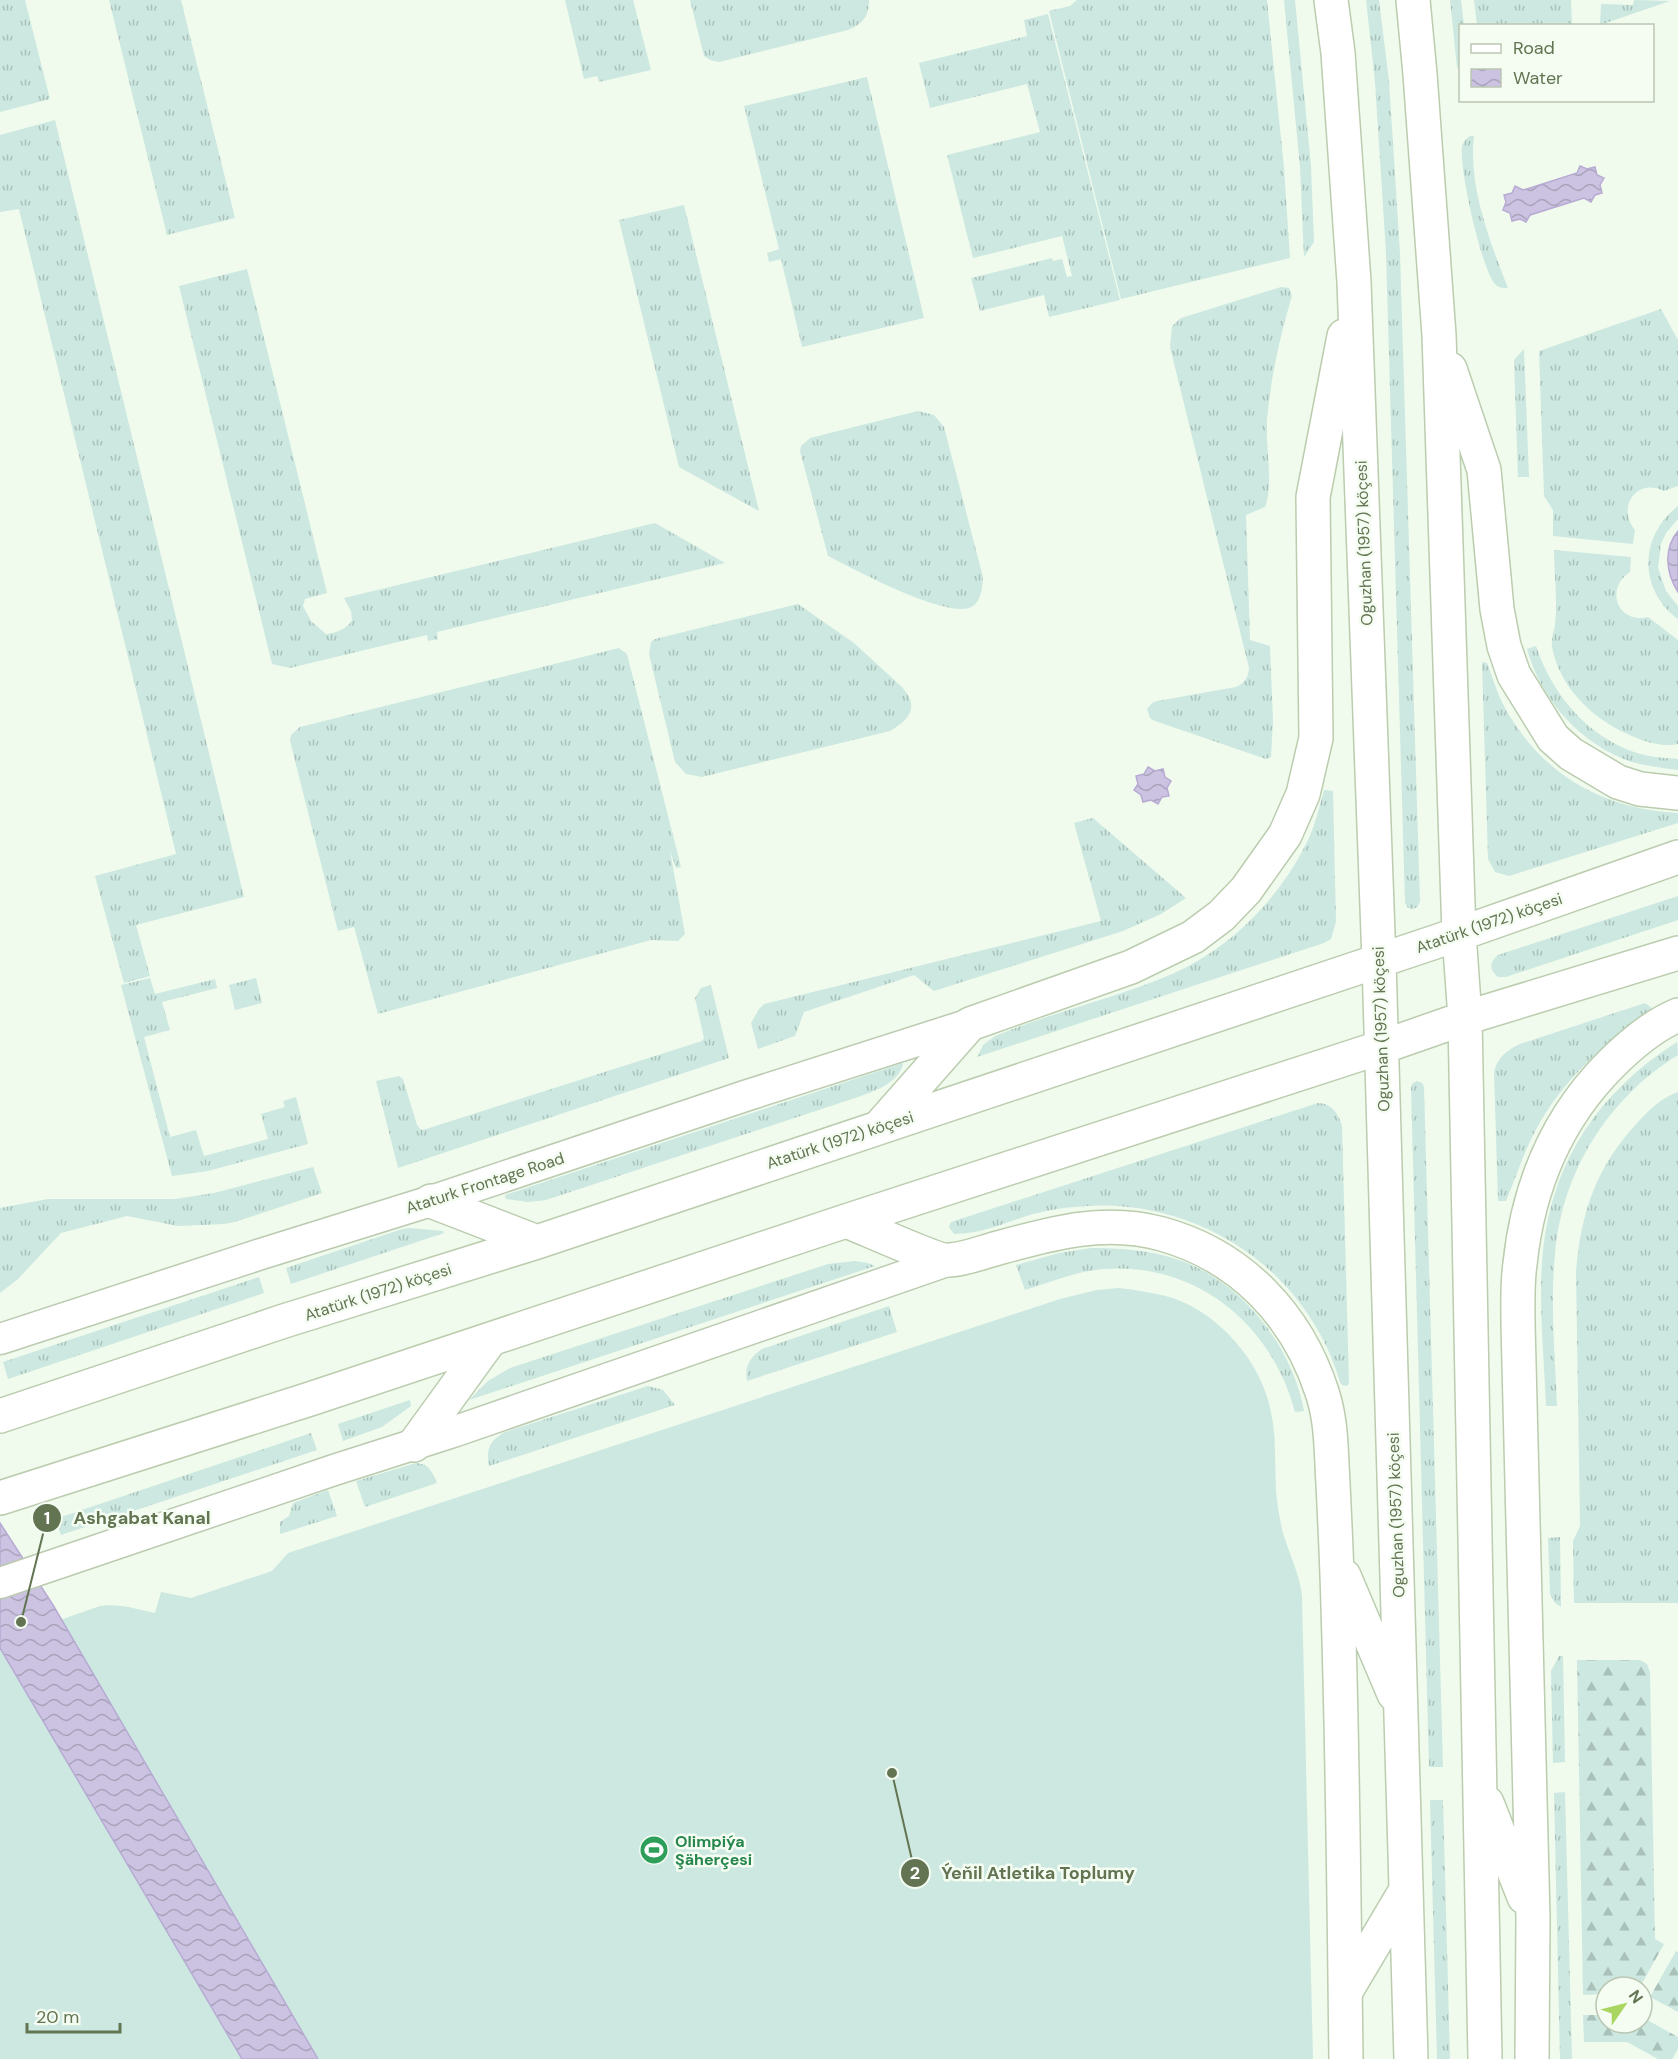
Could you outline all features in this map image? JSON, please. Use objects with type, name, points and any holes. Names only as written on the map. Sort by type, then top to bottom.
[{"type":"main road","name":"Oguzhan (1957) köçesi","points":[[1331,0],[1338,53],[1354,282],[1382,1047],[1411,2059]]},
{"type":"main road","points":[[1413,0],[1438,335],[1459,934],[1465,1018],[1485,2059]]},
{"type":"main road","points":[[880,1127],[970,1024],[1131,967],[1193,937],[1221,916],[1246,890],[1285,835],[1303,794],[1316,738],[1312,497],[1354,282]]},
{"type":"main road","points":[[1438,335],[1484,470],[1497,609],[1503,646],[1514,675],[1553,738],[1571,754],[1618,782],[1640,789],[1678,793]]},
{"type":"main road","name":"Atatürk (1972) köçesi","points":[[5,1414],[273,1325],[537,1242],[1379,961],[1678,857]]},
{"type":"main road","points":[[0,1498],[490,1340],[1465,1018],[1678,953]]},
{"type":"main road","points":[[1532,2059],[1533,1918],[1518,1324],[1519,1267],[1525,1228],[1540,1171],[1568,1118],[1598,1076],[1636,1042],[1678,1015]]},
{"type":"main road","points":[[431,1201],[537,1242]]},
{"type":"main road","points":[[846,1221],[947,1261],[1078,1228],[1109,1226],[1143,1229],[1190,1243],[1225,1262],[1270,1298],[1289,1322],[1321,1389],[1330,1419],[1337,1560],[1343,1788],[1346,2059]]},
{"type":"main road","points":[[414,1445],[490,1340]]},
{"type":"main road","points":[[1475,1562],[1521,1456]]},
{"type":"main road","points":[[1337,1560],[1401,1710]]},
{"type":"main road","points":[[1479,1783],[1533,1918]]},
{"type":"main road","points":[[1345,1992],[1406,1890]]},
{"type":"street","name":"Ataturk Frontage Road","points":[[0,1340],[970,1024]]},
{"type":"street","points":[[0,1582],[323,1473],[414,1445],[947,1261]]},
{"type":"green space","points":[[0,0],[25,0],[50,99],[0,112]]},
{"type":"green space","points":[[109,0],[181,0],[235,218],[167,235]]},
{"type":"green space","points":[[565,0],[633,0],[651,70],[599,82],[597,76],[584,79]]},
{"type":"green space","points":[[690,0],[869,0],[868,11],[864,19],[848,30],[719,62],[704,56]]},
{"type":"green space","points":[[1077,0],[1267,0],[1284,168],[1290,258],[1121,299],[1049,11],[1070,6]]},
{"type":"green space","points":[[1284,0],[1295,0],[1311,166],[1314,242],[1304,257],[1300,167]]},
{"type":"green space","points":[[1366,0],[1379,0],[1389,81],[1400,253],[1420,902],[1413,909],[1408,908],[1405,903],[1386,253],[1375,82]]},
{"type":"green space","points":[[1450,0],[1461,0],[1464,24],[1459,24],[1459,70]]},
{"type":"green space","points":[[1474,0],[1571,0],[1572,24],[1477,24]]},
{"type":"green space","points":[[1634,0],[1670,1],[1600,24],[1601,4],[1633,5]]},
{"type":"green space","points":[[1048,14],[1120,300],[1049,317],[1044,295],[980,311],[971,278],[1052,258],[1053,261],[1062,259],[1067,277],[1072,276],[1062,236],[973,258],[947,155],[1040,132],[1027,84],[930,108],[919,63],[1027,36],[1024,20]]},
{"type":"green space","points":[[867,77],[924,318],[802,347],[781,259],[769,262],[767,253],[779,249],[744,106]]},
{"type":"green space","points":[[55,120],[244,897],[136,925],[150,976],[124,983],[95,876],[176,854],[19,209],[0,212],[0,135]]},
{"type":"green space","points":[[1470,136],[1474,136],[1474,174],[1482,214],[1508,288],[1496,285],[1489,274],[1472,217],[1462,158],[1462,145]]},
{"type":"green space","points":[[684,205],[759,511],[679,467],[619,220]]},
{"type":"green space","points":[[247,269],[327,593],[305,599],[303,606],[311,621],[326,634],[341,630],[352,620],[351,611],[344,598],[655,523],[725,563],[437,632],[438,639],[428,641],[427,635],[290,668],[272,664],[179,286]]},
{"type":"green space","points":[[1281,287],[1289,288],[1292,296],[1277,357],[1267,419],[1268,498],[1265,507],[1246,515],[1250,640],[1270,646],[1273,721],[1271,757],[1266,759],[1155,721],[1150,718],[1147,709],[1157,701],[1236,687],[1246,680],[1249,668],[1170,347],[1172,326],[1181,318]]},
{"type":"green space","points":[[1661,309],[1678,340],[1678,486],[1664,491],[1645,488],[1632,497],[1628,512],[1635,530],[1633,544],[1553,536],[1553,510],[1544,496],[1539,351]]},
{"type":"green space","points":[[1524,349],[1529,477],[1518,477],[1514,360]]},
{"type":"green space","points":[[918,411],[934,415],[944,427],[983,577],[978,600],[973,606],[961,609],[944,607],[901,592],[828,556],[800,451],[801,446],[810,438]]},
{"type":"green space","points":[[1678,506],[1678,519],[1666,533],[1661,544],[1658,568],[1666,591],[1678,606],[1678,619],[1665,607],[1656,593],[1650,578],[1648,563],[1650,547],[1656,532],[1665,518]]},
{"type":"green space","points":[[1554,550],[1631,557],[1630,572],[1622,579],[1618,587],[1616,596],[1618,604],[1629,615],[1638,618],[1648,617],[1678,640],[1678,744],[1662,745],[1647,741],[1608,724],[1582,703],[1563,677],[1552,647],[1556,606]]},
{"type":"green space","points":[[798,604],[854,643],[902,687],[911,707],[907,718],[890,731],[702,777],[686,774],[675,762],[649,654],[651,642],[655,639]]},
{"type":"green space","points":[[1536,646],[1543,664],[1562,697],[1587,725],[1619,746],[1637,753],[1678,759],[1678,770],[1632,762],[1613,754],[1580,732],[1553,703],[1542,686],[1527,649]]},
{"type":"green space","points":[[619,648],[627,654],[681,867],[676,868],[670,851],[685,934],[678,941],[651,940],[378,1014],[354,927],[338,931],[290,741],[291,735],[300,727]]},
{"type":"green space","points":[[1482,662],[1487,663],[1502,701],[1519,730],[1555,769],[1576,784],[1624,804],[1678,813],[1678,823],[1509,876],[1495,872],[1488,859]]},
{"type":"green space","points":[[1324,790],[1333,791],[1336,922],[1331,939],[977,1057],[983,1045],[995,1036],[1172,974],[1214,951],[1251,920],[1296,863],[1317,817]]},
{"type":"green space","points":[[1093,818],[1186,898],[1161,914],[1123,931],[934,991],[914,975],[804,1012],[795,1036],[758,1049],[751,1023],[764,1004],[1101,921],[1074,823]]},
{"type":"green space","points":[[1678,896],[1678,920],[1506,977],[1498,977],[1492,969],[1493,960],[1498,955]]},
{"type":"green space","points":[[150,978],[155,994],[215,979],[217,988],[162,1002],[170,1030],[144,1037],[170,1137],[196,1130],[204,1156],[268,1139],[261,1114],[285,1107],[283,1101],[296,1097],[308,1144],[208,1171],[172,1176],[121,985]]},
{"type":"green space","points":[[256,978],[262,1003],[235,1010],[229,985]]},
{"type":"green space","points":[[711,985],[729,1058],[398,1168],[376,1081],[399,1076],[403,1079],[417,1125],[421,1130],[426,1129],[702,1041],[704,1038],[695,998],[701,988]]},
{"type":"green space","points":[[1645,1003],[1653,1009],[1603,1047],[1560,1093],[1532,1137],[1506,1201],[1498,1201],[1494,1072],[1500,1059],[1520,1044]]},
{"type":"green space","points":[[1677,1042],[1678,1055],[1630,1093],[1610,1115],[1593,1140],[1567,1194],[1559,1224],[1553,1292],[1557,1406],[1546,1406],[1541,1308],[1542,1269],[1548,1217],[1557,1186],[1569,1157],[1603,1105],[1625,1082]]},
{"type":"green space","points":[[903,1063],[901,1070],[893,1080],[861,1096],[546,1200],[528,1202],[506,1199],[505,1195]]},
{"type":"green space","points":[[1417,1081],[1424,1087],[1443,1767],[1429,1767],[1411,1088]]},
{"type":"green space","points":[[1678,1092],[1678,1603],[1574,1603],[1573,1541],[1580,1526],[1576,1272],[1582,1230],[1593,1191],[1611,1156],[1647,1113],[1661,1101]]},
{"type":"green space","points":[[1323,1103],[1334,1110],[1342,1126],[1349,1383],[1347,1386],[1340,1382],[1324,1341],[1301,1304],[1272,1272],[1238,1246],[1201,1226],[1161,1213],[1118,1206],[1053,1210],[1033,1214],[985,1230],[965,1233],[954,1234],[949,1227],[951,1222]]},
{"type":"green space","points":[[313,1167],[322,1193],[235,1222],[178,1226],[127,1216],[61,1233],[18,1279],[0,1293],[0,1208],[48,1199],[175,1199],[214,1193]]},
{"type":"green space","points":[[409,1228],[443,1231],[444,1233],[291,1284],[286,1268]]},
{"type":"green space","points":[[1091,1248],[1112,1248],[1163,1255],[1197,1268],[1220,1281],[1259,1317],[1275,1338],[1298,1386],[1304,1411],[1295,1412],[1284,1381],[1269,1352],[1249,1327],[1226,1305],[1199,1288],[1170,1276],[1138,1270],[1104,1269],[1074,1274],[1025,1290],[1016,1265],[1059,1253]]},
{"type":"green space","points":[[855,1261],[875,1266],[469,1400],[488,1381],[510,1368],[828,1264]]},
{"type":"green space","points":[[259,1277],[264,1293],[8,1379],[3,1362]]},
{"type":"green space","name":"Olimpiýa Şäherçesi","points":[[1119,1288],[1173,1298],[1190,1305],[1222,1328],[1248,1359],[1258,1376],[1271,1412],[1278,1508],[1282,1531],[1302,1596],[1313,2059],[0,2059],[0,1641],[100,1606],[121,1606],[155,1613],[161,1592],[191,1598],[272,1571],[288,1553],[1060,1299],[1097,1290]]},
{"type":"green space","points":[[889,1306],[897,1332],[747,1381],[749,1363],[762,1349]]},
{"type":"green space","points":[[648,1386],[663,1390],[675,1405],[489,1466],[490,1446],[505,1432]]},
{"type":"green space","points":[[410,1400],[411,1406],[382,1427],[343,1441],[338,1424]]},
{"type":"green space","points":[[311,1433],[317,1450],[61,1535],[55,1519]]},
{"type":"green space","points":[[416,1463],[430,1469],[437,1483],[365,1507],[356,1481]]},
{"type":"green space","points":[[328,1490],[337,1516],[280,1534],[280,1522],[289,1516],[293,1503]]},
{"type":"green space","points":[[1560,1537],[1561,1607],[1555,1603],[1550,1594],[1548,1538]]},
{"type":"green space","points":[[1559,1656],[1563,1656],[1565,1762],[1553,1763],[1551,1671]]},
{"type":"green space","points":[[1577,1660],[1640,1660],[1647,1664],[1650,1672],[1655,1939],[1664,1944],[1647,1975],[1594,1975],[1594,1995],[1583,1995]]},
{"type":"green space","points":[[1565,1792],[1572,2059],[1560,2059],[1554,1793]]},
{"type":"green space","points":[[1430,1800],[1443,1800],[1450,2059],[1437,2059]]},
{"type":"green space","points":[[1676,1951],[1678,1952],[1678,2012],[1654,1999],[1654,1990]]},
{"type":"green space","points":[[1583,2015],[1594,2015],[1594,2035],[1654,2035],[1654,2024],[1678,2037],[1678,2049],[1672,2059],[1658,2059],[1627,2042],[1584,2042]]},
{"type":"water","points":[[1580,166],[1587,169],[1595,167],[1597,175],[1604,178],[1600,185],[1602,193],[1595,195],[1591,202],[1584,198],[1530,215],[1526,222],[1520,219],[1512,221],[1510,213],[1503,210],[1506,202],[1504,195],[1512,193],[1515,186],[1523,190],[1530,188],[1577,173]]},
{"type":"water","points":[[1678,531],[1678,592],[1671,577],[1668,553]]},
{"type":"water","points":[[1148,767],[1155,771],[1163,769],[1165,777],[1171,781],[1167,788],[1169,796],[1162,797],[1158,804],[1151,800],[1143,802],[1141,795],[1134,790],[1138,784],[1136,776],[1144,774]]},
{"type":"water","points":[[0,1523],[53,1605],[318,2059],[242,2059],[0,1648]]},
{"type":"place","name":"Ashgabat Kanal","points":[[21,1622]]},
{"type":"place","name":"Ýeňil Atletika Toplumy","points":[[892,1773]]},
{"type":"place","name":"Olimpiýa Şäherçesi","points":[[654,1850]]}]
